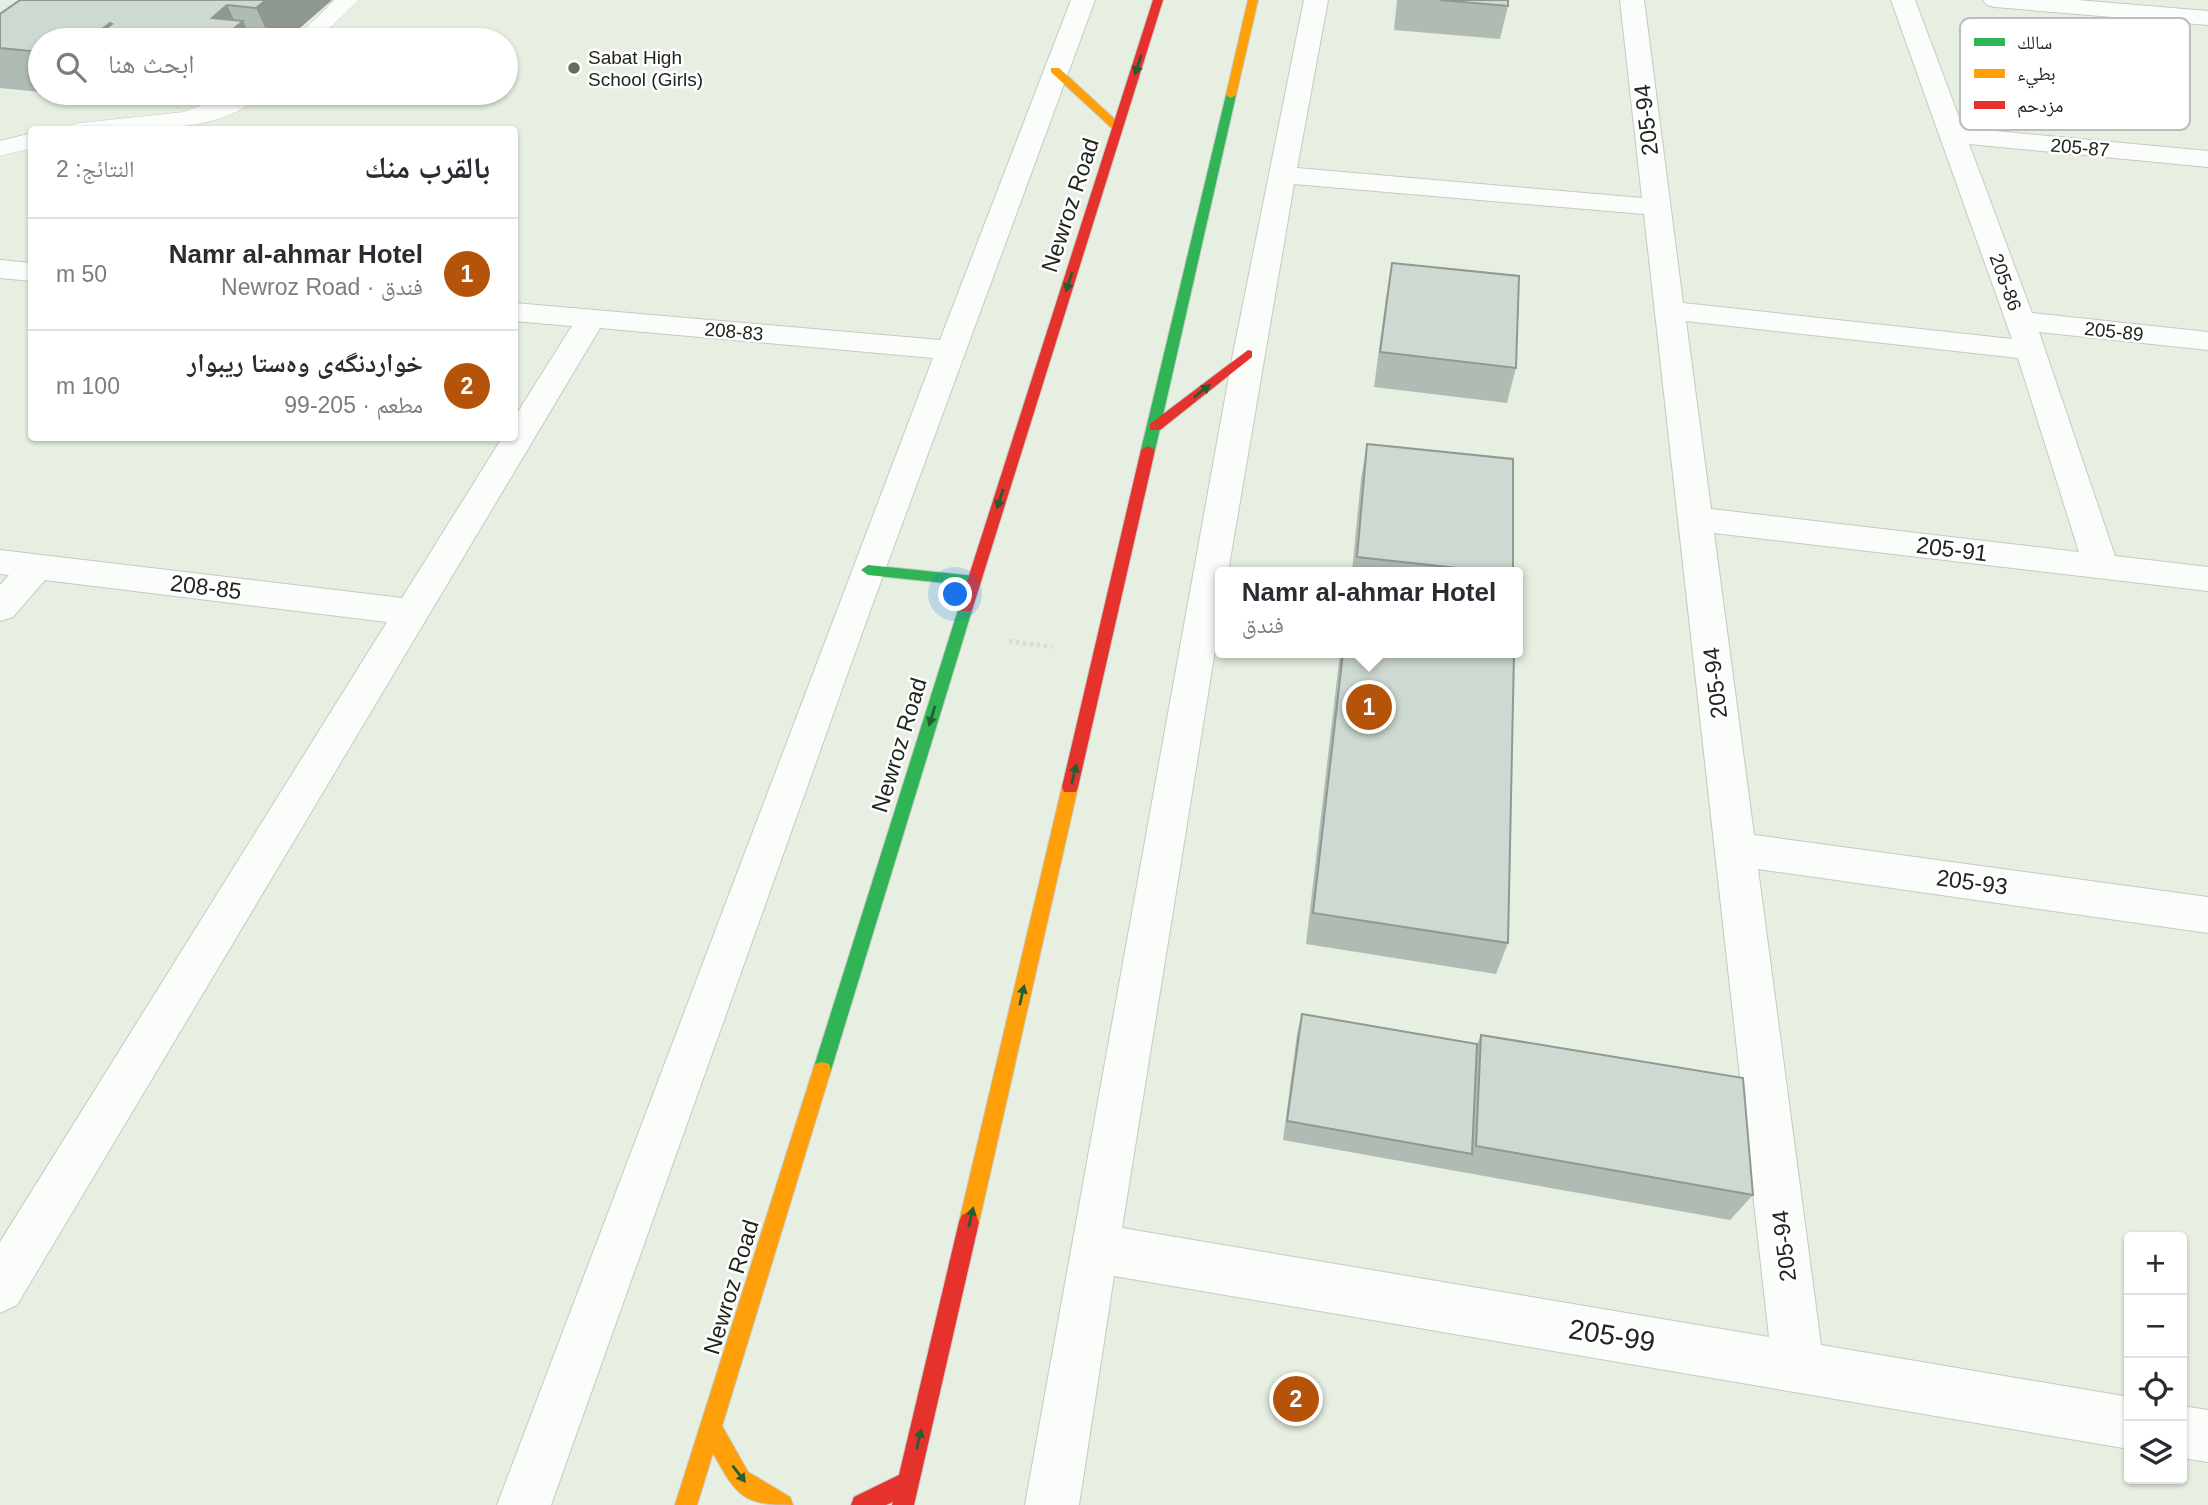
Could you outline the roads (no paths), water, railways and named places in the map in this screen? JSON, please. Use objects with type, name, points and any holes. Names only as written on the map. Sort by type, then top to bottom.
[{"type":"main road","name":"Newroz Road","points":[[686,1505],[1158,0]]},
{"type":"main road","points":[[903,1505],[1253,0]]},
{"type":"main road","points":[[1055,70],[1118,128]]},
{"type":"main road","points":[[1155,427],[1248,354]]},
{"type":"main road","points":[[868,570],[974,581]]},
{"type":"main road","points":[[711,1428],[740,1480],[782,1505]]},
{"type":"main road","points":[[862,1505],[909,1482]]},
{"type":"street","points":[[524,1505],[868,570],[1083,0]]},
{"type":"street","points":[[1052,1505],[1248,354],[1317,0]]},
{"type":"street","name":"205-94","points":[[1632,0],[1798,1366]]},
{"type":"street","name":"205-86","points":[[1903,0],[2021,321],[2101,566]]},
{"type":"street","points":[[1994,0],[2208,18]]},
{"type":"street","name":"205-87","points":[[1952,135],[2208,159]]},
{"type":"street","points":[[1284,175],[1657,207]]},
{"type":"street","points":[[0,269],[28,272]]},
{"type":"street","points":[[1670,310],[2031,350]]},
{"type":"street","name":"208-83","points":[[518,312],[953,350]]},
{"type":"street","points":[[518,439],[591,319]]},
{"type":"street","name":"205-89","points":[[2021,321],[2208,341]]},
{"type":"street","points":[[0,1288],[517,441]]},
{"type":"street","name":"205-91","points":[[1695,519],[2208,579]]},
{"type":"street","name":"208-85","points":[[0,562],[413,612]]},
{"type":"street","points":[[0,608],[37,566]]},
{"type":"street","name":"205-93","points":[[1735,849],[2208,915]]},
{"type":"street","name":"205-99","points":[[1094,1248],[2124,1422]]},
{"type":"street","points":[[2187,1433],[2208,1436]]},
{"type":"lane","points":[[317,28],[348,0]]},
{"type":"lane","points":[[140,126],[170,124],[214,112],[227,105]]},
{"type":"lane","points":[[0,149],[28,141]]},
{"type":"place","name":"Sabat High School (Girls)","points":[[574,68]]},
{"type":"place","name":"Namr al-ahmar Hotel","points":[[1369,707]]},
{"type":"place","name":"خواردنگەی وەستا ريبوار","points":[[1296,1399]]}]
